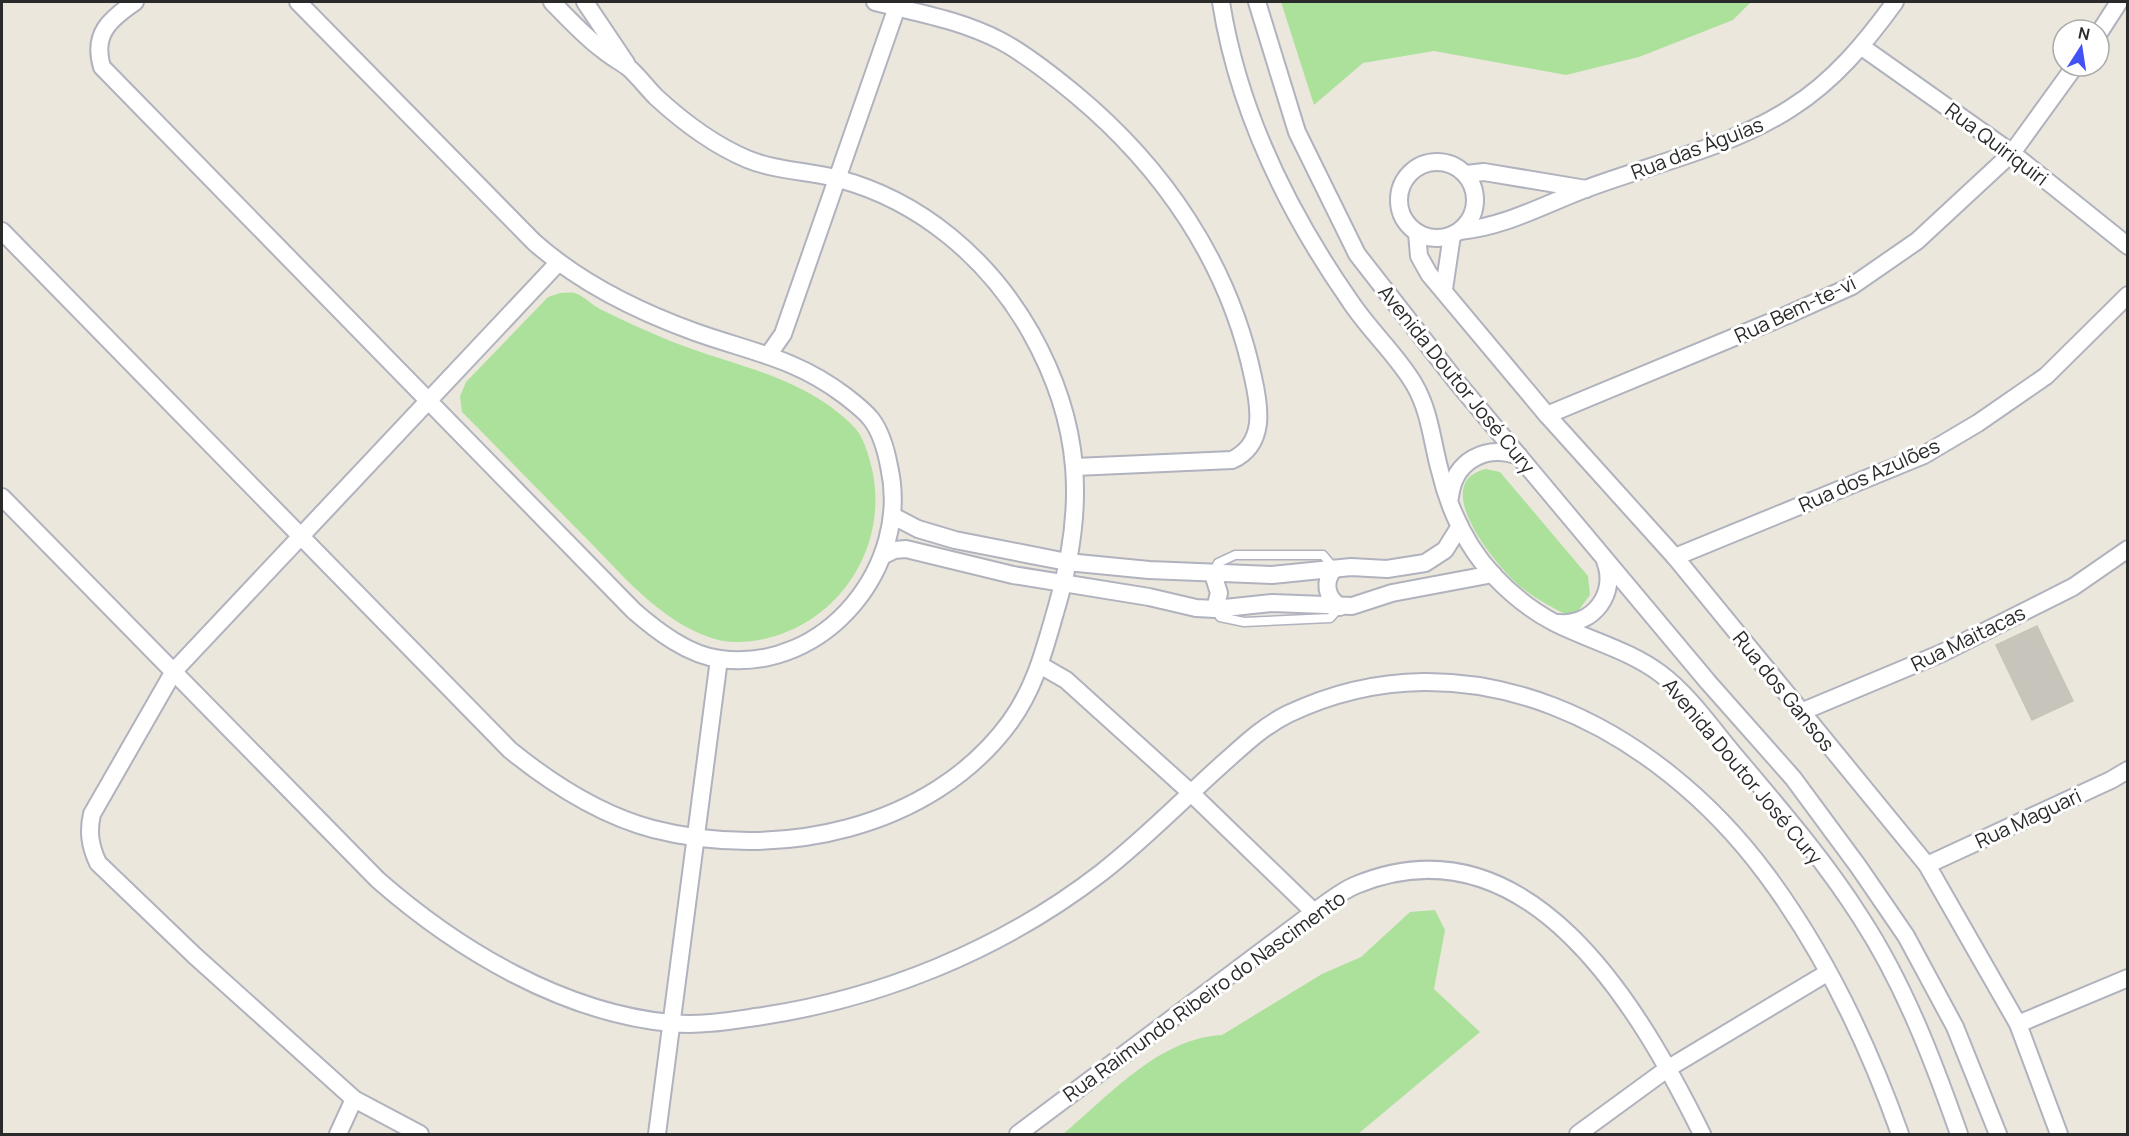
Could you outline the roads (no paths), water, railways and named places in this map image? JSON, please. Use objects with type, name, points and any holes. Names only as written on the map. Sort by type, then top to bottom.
[{"type":"street","points":[[135,2],[112,17],[102,33],[99,50],[102,67],[634,611],[666,636],[719,659],[747,659],[775,654],[793,648],[826,630],[855,604],[866,590],[884,555],[893,516],[892,476],[880,437],[871,419],[832,387],[769,354],[661,319],[605,291],[558,263],[534,242],[298,2]]},
{"type":"street","points":[[552,2],[600,49],[630,69]]},
{"type":"street","points":[[2,231],[510,750],[533,769],[558,786],[614,815],[652,829],[696,838],[753,842],[806,838],[856,825],[910,803],[959,772],[996,739],[1022,704],[1040,665],[1065,585],[1067,562],[1075,526],[1077,496],[1075,467],[1064,409],[1050,372],[1029,329],[996,282],[956,242],[910,208],[885,194],[837,178],[766,165],[746,158],[694,126],[657,98],[630,69],[585,2]]},
{"type":"street","points":[[875,2],[934,14],[1001,41],[1032,61],[1090,106],[1141,158],[1188,219],[1203,241],[1236,314],[1248,352],[1259,420],[1257,435],[1248,450],[1232,460],[1075,467]]},
{"type":"street","name":"Avenida Doutor José Cury","points":[[1221,2],[1227,40],[1252,123],[1290,203],[1324,265],[1366,324],[1413,382],[1424,405],[1440,474],[1460,526],[1472,548],[1493,574],[1519,600],[1552,622],[1625,651],[1663,675],[1793,824],[1861,917],[1892,972],[1936,1067],[1959,1134]]},
{"type":"street","name":"Avenida Doutor José Cury","points":[[1257,2],[1297,132],[1357,254],[1518,456],[1793,778],[1906,936],[1955,1027],[1998,1134]]},
{"type":"street","name":"Rua das Águias","points":[[1456,233],[1484,228],[1518,217],[1586,189],[1711,145],[1771,120],[1811,94],[1862,47],[1895,2]]},
{"type":"street","points":[[2109,18],[2119,2]]},
{"type":"street","points":[[769,354],[783,334],[897,7]]},
{"type":"street","name":"Rua Quiriquiri","points":[[1862,47],[2012,153],[2127,246]]},
{"type":"street","name":"Rua Bem-te-vi","points":[[1547,415],[1852,286],[1917,241],[2012,153],[2066,78]]},
{"type":"street","points":[[1433,162],[1445,162],[1466,174],[1473,185],[1474,210],[1469,222],[1456,233],[1428,238],[1417,233],[1401,215],[1398,204],[1404,180],[1411,171],[1433,162]]},
{"type":"street","points":[[1466,174],[1484,172],[1586,189]]},
{"type":"street","name":"Rua dos Gansos","points":[[1417,233],[1419,256],[1429,274],[1547,415],[1676,557],[1927,865],[2018,1024],[2059,1134]]},
{"type":"street","points":[[1444,290],[1456,233]]},
{"type":"street","points":[[420,1134],[354,1099],[195,956],[98,863],[93,854],[89,834],[92,814],[174,671],[558,263]]},
{"type":"street","name":"Rua dos Azulões","points":[[1676,557],[1924,455],[1978,423],[2046,376],[2127,295]]},
{"type":"street","points":[[1450,498],[1451,488],[1459,470],[1475,456],[1497,451],[1518,456]]},
{"type":"street","points":[[2,496],[378,880],[434,926],[496,964],[562,994],[632,1016],[672,1023],[744,1019],[819,1006],[892,985],[965,956],[1036,918],[1102,873],[1264,727],[1313,704],[1339,695],[1392,684],[1420,682],[1473,684],[1525,695],[1574,714],[1601,728],[1652,761],[1700,801],[1766,874],[1827,973],[1871,1060],[1900,1134]]},
{"type":"street","points":[[893,516],[918,529],[955,540],[1067,562],[1213,574],[1272,575],[1334,568],[1387,568],[1425,563],[1444,550],[1460,526]]},
{"type":"street","points":[[884,555],[894,550],[906,549],[1065,585],[1149,597],[1196,608],[1215,609],[1272,603],[1340,607],[1359,605],[1406,590],[1493,574]]},
{"type":"street","name":"Rua Maitacas","points":[[1801,712],[1972,638],[2073,587],[2127,549]]},
{"type":"street","points":[[1552,622],[1580,621],[1602,603],[1607,594],[1608,573],[1601,555]]},
{"type":"street","points":[[1334,568],[1327,586],[1330,598],[1340,607]]},
{"type":"street","points":[[1213,574],[1218,586],[1215,609]]},
{"type":"street","points":[[657,1134],[719,659]]},
{"type":"street","points":[[1040,665],[1066,680],[1190,792],[1314,912]]},
{"type":"street","name":"Rua Maguari","points":[[1927,865],[2111,780],[2127,770]]},
{"type":"street","name":"Rua Raimundo Ribeiro do Nascimento","points":[[1018,1134],[1314,912],[1353,886],[1394,873],[1448,871],[1499,885],[1543,911],[1597,965],[1635,1016],[1702,1134]]},
{"type":"street","points":[[1578,1134],[1667,1069],[1827,973]]},
{"type":"street","points":[[2018,1024],[2127,978]]},
{"type":"street","points":[[338,1134],[354,1099]]}]
